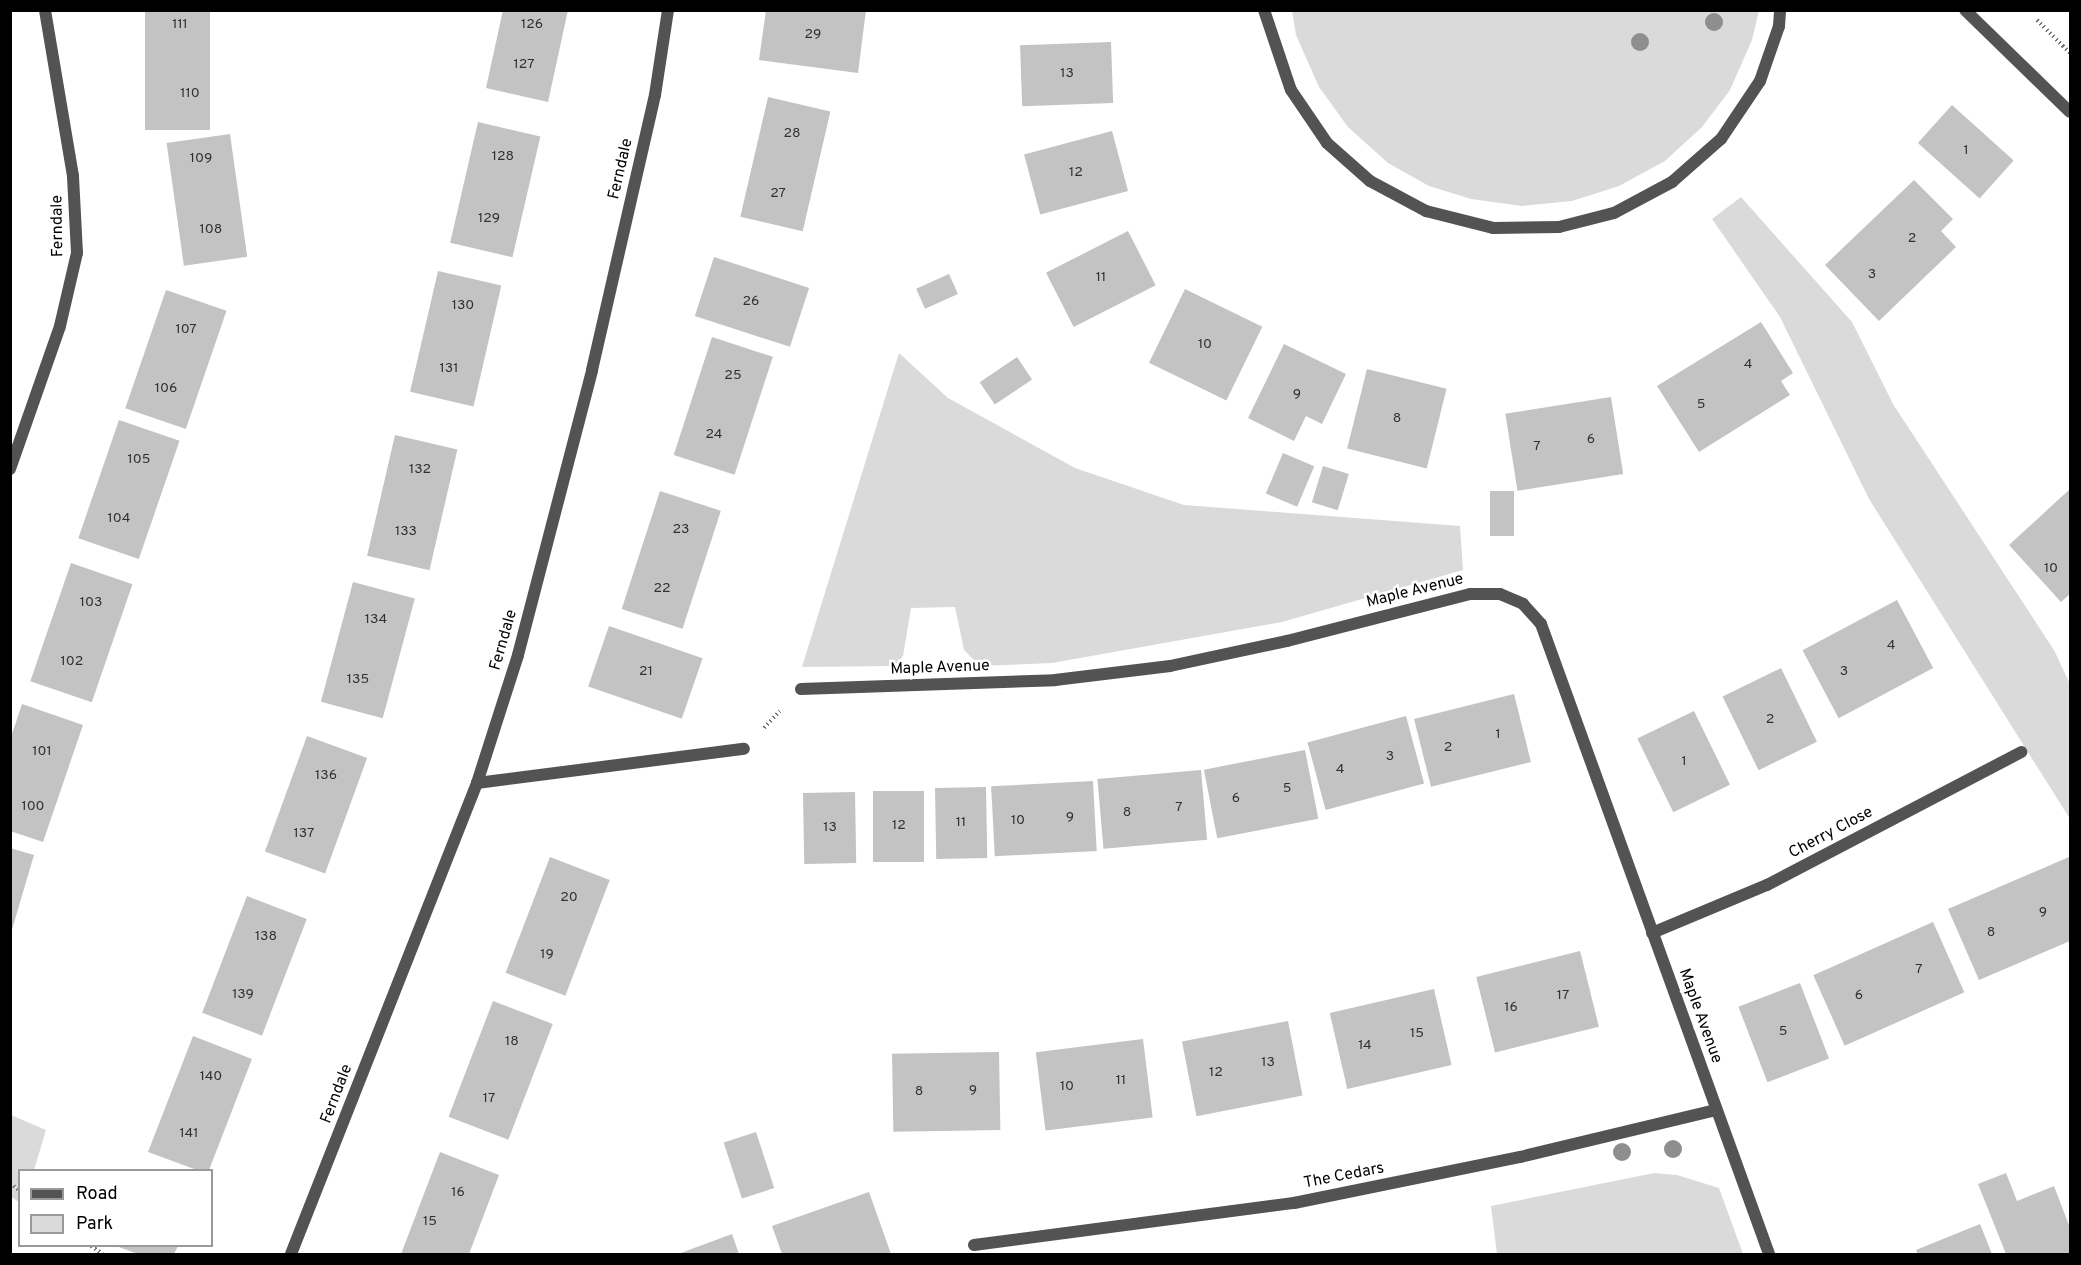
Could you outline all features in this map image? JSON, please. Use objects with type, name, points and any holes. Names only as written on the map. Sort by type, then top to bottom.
[{"type":"street","name":"Ferndale","points":[[10,469],[60,326],[77,253],[73,176],[45,10]]},
{"type":"street","name":"Ferndale","points":[[291,1254],[477,783],[518,655],[589,381],[655,95],[668,10]]},
{"type":"street","points":[[1264,10],[1291,90],[1327,143],[1370,181],[1425,211],[1493,228],[1559,227],[1614,213],[1672,182],[1721,139],[1760,81],[1779,26],[1780,10]]},
{"type":"street","points":[[1973,13],[2070,112]]},
{"type":"street","name":"Maple Avenue","points":[[801,689],[1055,680],[1170,666],[1287,641],[1470,594],[1500,594],[1523,603],[1541,624],[1769,1254]]},
{"type":"street","points":[[477,783],[744,749]]},
{"type":"street","name":"Cherry Close","points":[[1652,933],[1767,885],[2021,752]]},
{"type":"street","name":"The Cedars","points":[[974,1245],[1294,1203],[1520,1157],[1716,1110]]},
{"type":"path","points":[[2037,20],[2070,52]]},
{"type":"path","points":[[744,749],[801,689]]},
{"type":"green space","points":[[1292,10],[1759,11],[1752,40],[1730,90],[1702,127],[1665,161],[1619,186],[1572,201],[1522,206],[1471,199],[1429,186],[1388,163],[1348,127],[1319,87],[1296,35]]},
{"type":"green space","points":[[1741,197],[1852,322],[1893,404],[2054,650],[2070,684],[2070,819],[1869,499],[1780,317],[1712,219]]},
{"type":"green space","points":[[899,353],[948,398],[1075,468],[1184,505],[1460,526],[1463,570],[1282,622],[1052,663],[980,666],[964,650],[955,607],[911,608],[903,656],[894,666],[802,667]]},
{"type":"green space","points":[[11,1115],[46,1130],[34,1169],[18,1169],[18,1201],[11,1197]]},
{"type":"green space","points":[[1654,1173],[1677,1175],[1719,1188],[1743,1254],[1497,1254],[1491,1206]]},
{"type":"building","points":[[145,10],[210,10],[210,130],[145,130]]},
{"type":"building","points":[[503,10],[568,10],[548,102],[486,88]]},
{"type":"building","points":[[766,10],[866,10],[858,73],[759,60]]},
{"type":"building","points":[[1111,42],[1113,103],[1022,106],[1020,45]]},
{"type":"building","points":[[768,97],[830,111],[803,231],[740,217]]},
{"type":"building","points":[[1952,105],[2014,161],[1980,198],[1918,143]]},
{"type":"building","points":[[478,122],[540,136],[512,257],[450,243]]},
{"type":"building","points":[[1112,131],[1128,191],[1040,214],[1024,155]]},
{"type":"building","points":[[230,134],[247,257],[184,266],[167,143]]},
{"type":"building","points":[[1914,180],[1953,219],[1941,231],[1956,247],[1879,321],[1825,265]]},
{"type":"building","points":[[1128,231],[1156,285],[1074,327],[1046,273]]},
{"type":"building","points":[[714,257],[809,288],[790,347],[695,316]]},
{"type":"building","points":[[438,271],[501,286],[473,406],[410,392]]},
{"type":"building","points":[[949,274],[958,294],[925,309],[916,289]]},
{"type":"building","points":[[1185,289],[1262,327],[1226,400],[1149,363]]},
{"type":"building","points":[[166,290],[227,311],[186,429],[125,408]]},
{"type":"building","points":[[1761,322],[1793,373],[1781,381],[1790,395],[1699,452],[1657,386]]},
{"type":"building","points":[[712,337],[773,357],[735,475],[674,455]]},
{"type":"building","points":[[1284,344],[1346,374],[1322,424],[1306,416],[1294,441],[1248,418]]},
{"type":"building","points":[[1017,357],[1032,379],[995,405],[980,382]]},
{"type":"building","points":[[1367,369],[1447,389],[1427,468],[1347,449]]},
{"type":"building","points":[[1611,397],[1623,474],[1518,491],[1505,414]]},
{"type":"building","points":[[119,420],[180,441],[139,559],[78,538]]},
{"type":"building","points":[[395,435],[457,449],[429,570],[367,556]]},
{"type":"building","points":[[1283,453],[1314,466],[1297,507],[1266,494]]},
{"type":"building","points":[[1323,466],[1349,474],[1338,510],[1312,502]]},
{"type":"building","points":[[2070,489],[2070,594],[2061,602],[2009,545]]},
{"type":"building","points":[[660,491],[721,511],[683,629],[622,609]]},
{"type":"building","points":[[1490,491],[1514,491],[1514,536],[1490,536]]},
{"type":"building","points":[[71,563],[132,584],[92,702],[30,681]]},
{"type":"building","points":[[353,582],[415,599],[383,718],[321,702]]},
{"type":"building","points":[[1897,600],[1933,668],[1839,718],[1803,650]]},
{"type":"building","points":[[609,626],[703,658],[682,719],[588,687]]},
{"type":"building","points":[[1781,668],[1817,742],[1759,770],[1723,696]]},
{"type":"building","points":[[1514,694],[1531,762],[1431,787],[1414,719]]},
{"type":"building","points":[[22,704],[83,725],[43,842],[10,831],[10,740]]},
{"type":"building","points":[[1694,711],[1730,785],[1673,812],[1637,739]]},
{"type":"building","points":[[1406,716],[1424,784],[1326,810],[1307,742]]},
{"type":"building","points":[[307,736],[367,758],[325,873],[265,852]]},
{"type":"building","points":[[1305,750],[1318,819],[1217,838],[1204,770]]},
{"type":"building","points":[[1201,770],[1207,840],[1103,849],[1097,779]]},
{"type":"building","points":[[1093,781],[1097,851],[995,856],[991,786]]},
{"type":"building","points":[[986,787],[987,858],[936,859],[935,788]]},
{"type":"building","points":[[873,791],[924,791],[924,862],[873,862]]},
{"type":"building","points":[[855,792],[856,863],[804,864],[803,793]]},
{"type":"building","points":[[10,848],[34,855],[11,933],[10,933]]},
{"type":"building","points":[[550,857],[610,880],[565,996],[506,973]]},
{"type":"building","points":[[2069,857],[2070,941],[1979,980],[1948,909]]},
{"type":"building","points":[[247,896],[307,919],[262,1036],[202,1013]]},
{"type":"building","points":[[1933,922],[1964,992],[1845,1046],[1813,975]]},
{"type":"building","points":[[1580,951],[1599,1027],[1495,1053],[1476,977]]},
{"type":"building","points":[[1800,983],[1829,1059],[1767,1082],[1738,1007]]},
{"type":"building","points":[[1434,989],[1452,1065],[1347,1089],[1330,1013]]},
{"type":"building","points":[[493,1001],[553,1024],[508,1140],[449,1117]]},
{"type":"building","points":[[1288,1021],[1303,1096],[1196,1116],[1182,1042]]},
{"type":"building","points":[[193,1036],[252,1059],[209,1169],[194,1169],[148,1152]]},
{"type":"building","points":[[1143,1039],[1153,1117],[1045,1131],[1036,1052]]},
{"type":"building","points":[[999,1052],[1000,1130],[893,1132],[892,1054]]},
{"type":"building","points":[[756,1132],[774,1188],[742,1199],[724,1143]]},
{"type":"building","points":[[440,1152],[499,1175],[469,1254],[401,1254]]},
{"type":"building","points":[[2006,1173],[2017,1201],[2054,1186],[2070,1228],[2070,1254],[2006,1254],[1978,1184]]},
{"type":"building","points":[[869,1192],[891,1254],[782,1254],[772,1226]]},
{"type":"building","points":[[1980,1224],[1992,1254],[1918,1254],[1916,1250]]},
{"type":"building","points":[[732,1234],[739,1254],[678,1254]]},
{"type":"building","points":[[119,1247],[178,1247],[174,1254],[138,1254]]}]
